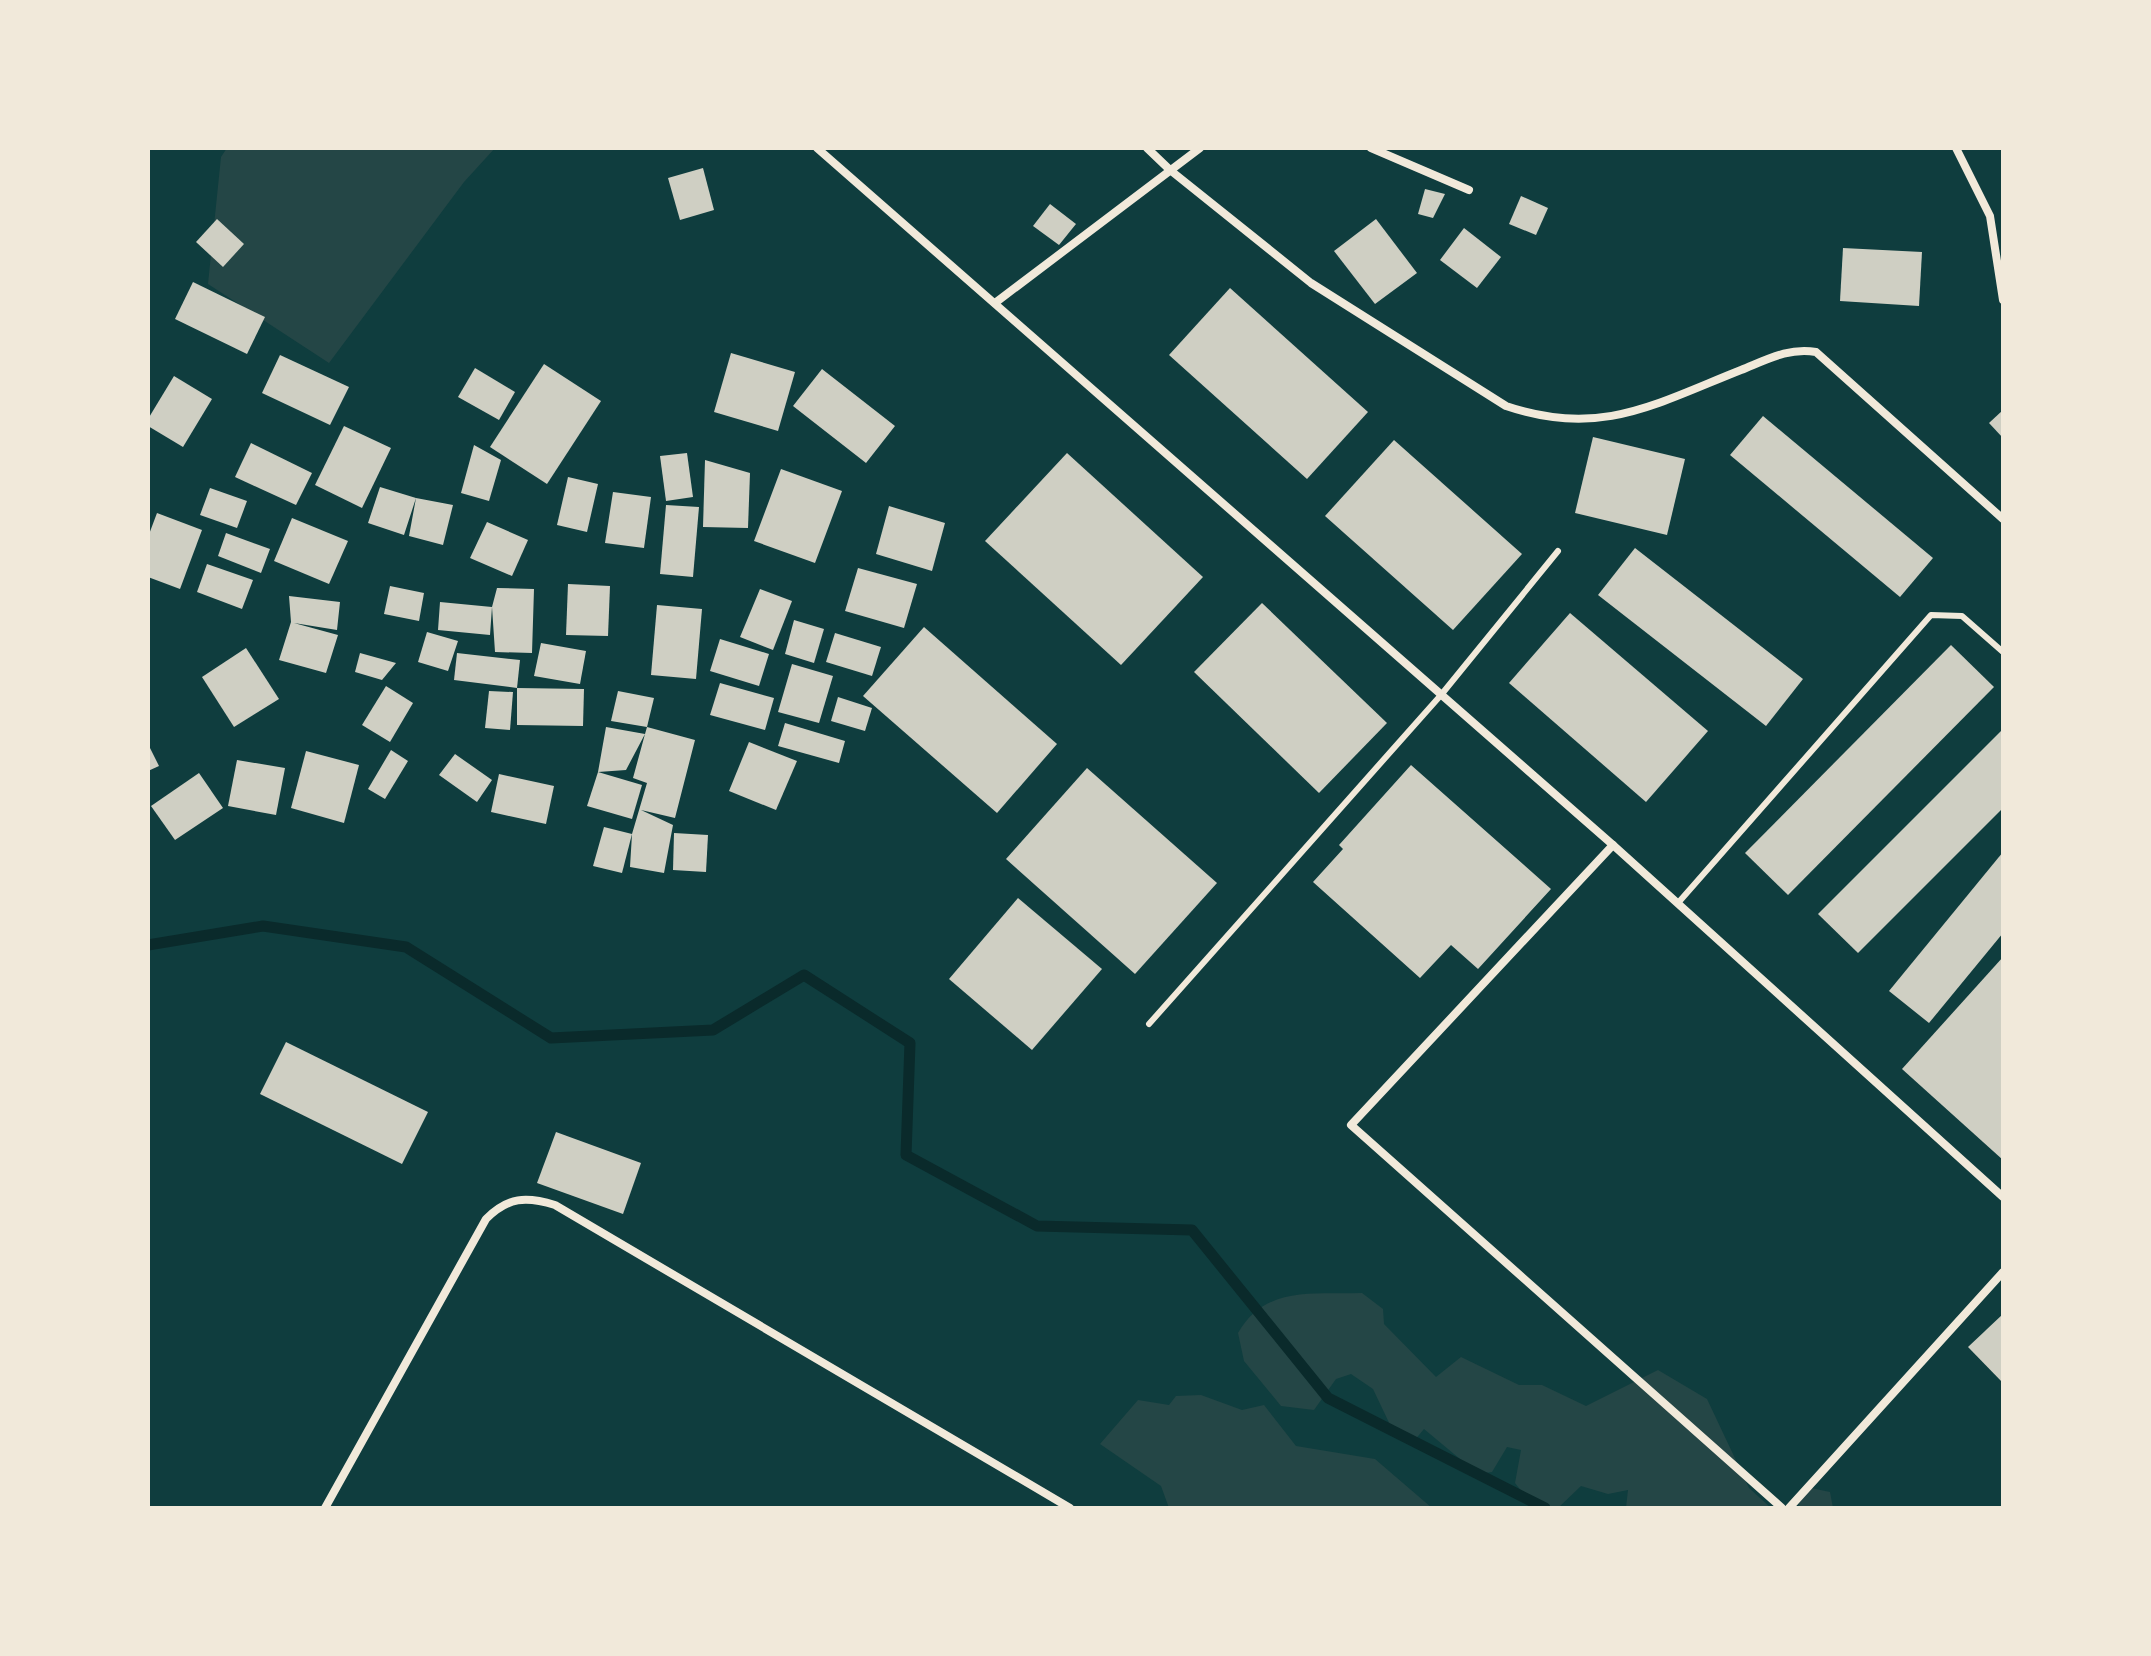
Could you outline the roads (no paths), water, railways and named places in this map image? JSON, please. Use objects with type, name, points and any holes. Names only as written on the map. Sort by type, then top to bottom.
[{"type":"street","points":[[817,148],[1613,845],[2003,1197]]},
{"type":"street","points":[[1147,148],[1311,283],[1506,406],[1538,417],[1599,419],[1642,409],[1789,351],[1816,352],[2003,519]]},
{"type":"street","points":[[995,303],[1200,148]]},
{"type":"street","points":[[1371,148],[1469,190]]},
{"type":"street","points":[[1956,148],[1990,216],[2003,300]]},
{"type":"street","points":[[1613,845],[1351,1125],[1782,1508]]},
{"type":"street","points":[[325,1508],[486,1219],[499,1206],[535,1199],[555,1205],[1070,1508]]},
{"type":"street","points":[[1789,1508],[2003,1272]]},
{"type":"lane","points":[[1149,1024],[1441,695],[1558,551]]},
{"type":"lane","points":[[1678,903],[1931,615],[1962,616],[2003,652]]},
{"type":"waterway","points":[[148,945],[263,926],[406,947],[551,1038],[713,1030],[804,975],[910,1043],[906,1155],[1037,1226],[1192,1230],[1328,1398],[1545,1508]]}]
